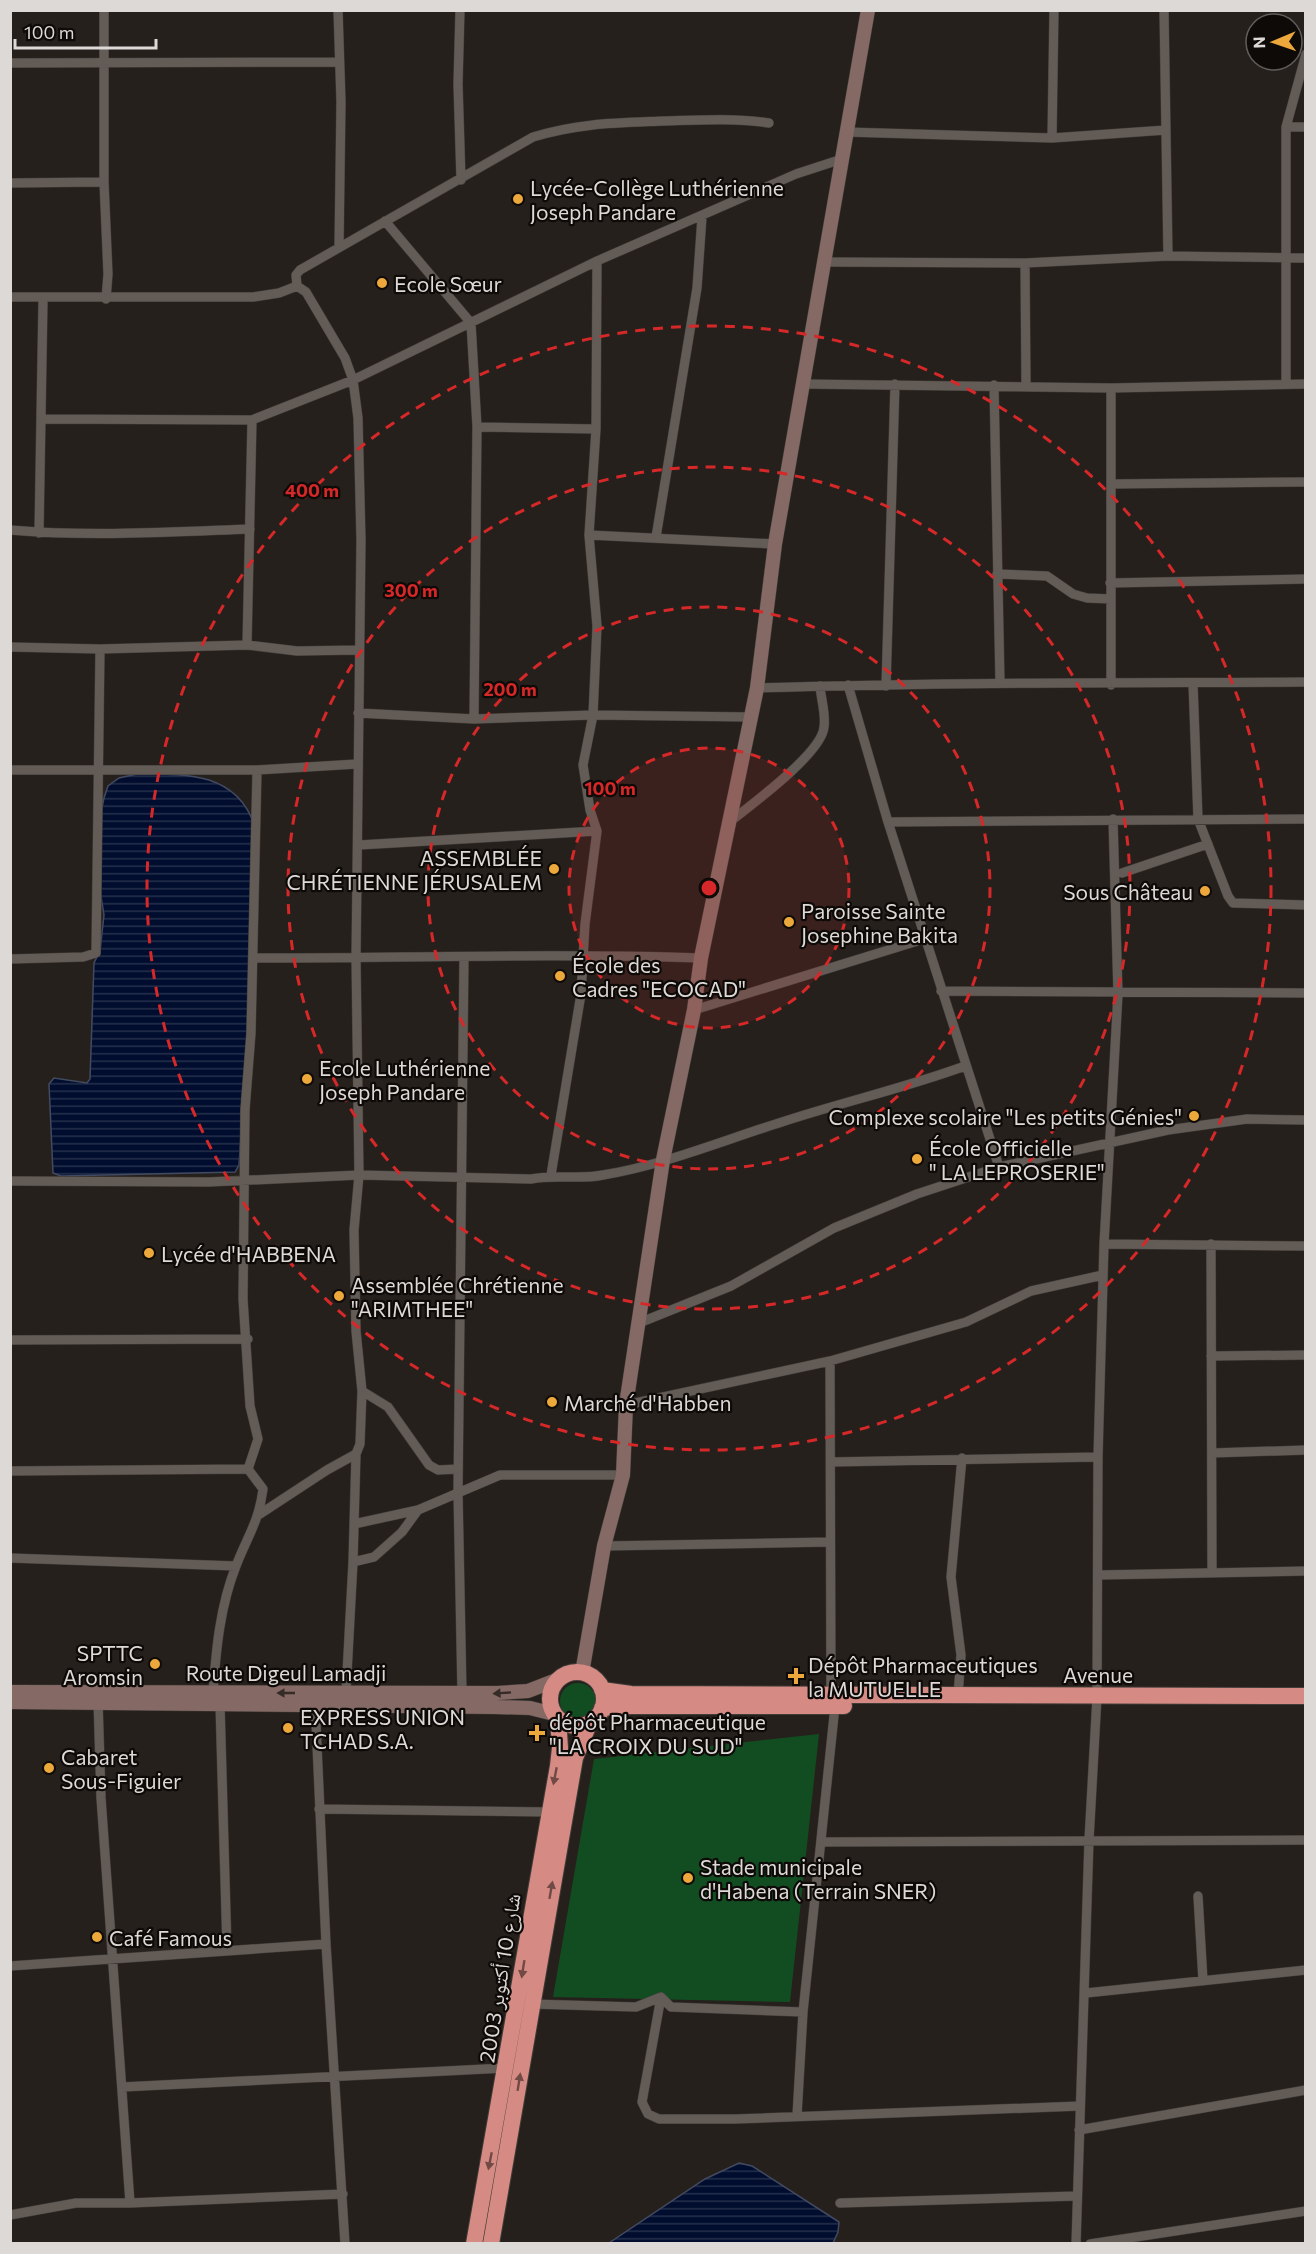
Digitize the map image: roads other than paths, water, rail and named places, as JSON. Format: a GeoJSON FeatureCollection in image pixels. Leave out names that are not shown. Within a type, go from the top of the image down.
{"type":"FeatureCollection","features":[{"type":"Feature","properties":{"kind":"highway"},"geometry":{"type":"LineString","coordinates":[[573,1673],[582,1673],[590,1676],[602,1690],[602,1708],[589,1724],[572,1726],[556,1716],[551,1692],[558,1679],[573,1673]]}},
{"type":"Feature","properties":{"kind":"highway","name":"Avenue"},"geometry":{"type":"LineString","coordinates":[[602,1690],[632,1694],[833,1700],[958,1696],[1097,1701],[1305,1696]]}},
{"type":"Feature","properties":{"kind":"highway"},"geometry":{"type":"LineString","coordinates":[[602,1708],[833,1700],[1097,1701],[1305,1706]]}},
{"type":"Feature","properties":{"kind":"highway","name":"شارع 10 أكتوبر 2003"},"geometry":{"type":"LineString","coordinates":[[474,2244],[560,1748],[556,1716]]}},
{"type":"Feature","properties":{"kind":"highway","name":"شارع 10 أكتوبر 2003"},"geometry":{"type":"LineString","coordinates":[[491,2244],[575,1758],[589,1724]]}},
{"type":"Feature","properties":{"kind":"street"},"geometry":{"type":"LineString","coordinates":[[104,10],[104,182],[108,274],[106,299]]}},
{"type":"Feature","properties":{"kind":"street"},"geometry":{"type":"LineString","coordinates":[[338,10],[341,102],[339,247]]}},
{"type":"Feature","properties":{"kind":"street"},"geometry":{"type":"LineString","coordinates":[[460,10],[458,84],[461,180]]}},
{"type":"Feature","properties":{"kind":"street"},"geometry":{"type":"LineString","coordinates":[[582,1673],[604,1546],[623,1475],[626,1405],[663,1160],[694,1010],[701,958],[757,688],[775,544],[868,10]]}},
{"type":"Feature","properties":{"kind":"street"},"geometry":{"type":"LineString","coordinates":[[1052,138],[1054,10]]}},
{"type":"Feature","properties":{"kind":"street"},"geometry":{"type":"LineString","coordinates":[[1164,10],[1168,256]]}},
{"type":"Feature","properties":{"kind":"street"},"geometry":{"type":"LineString","coordinates":[[1286,384],[1288,258],[1286,127],[1305,54]]}},
{"type":"Feature","properties":{"kind":"street"},"geometry":{"type":"LineString","coordinates":[[10,63],[339,62]]}},
{"type":"Feature","properties":{"kind":"street"},"geometry":{"type":"LineString","coordinates":[[297,286],[297,275],[300,270],[533,137],[566,127],[596,123],[716,119],[769,123]]}},
{"type":"Feature","properties":{"kind":"street"},"geometry":{"type":"LineString","coordinates":[[1286,127],[1305,127]]}},
{"type":"Feature","properties":{"kind":"street"},"geometry":{"type":"LineString","coordinates":[[846,132],[1052,138],[1166,130]]}},
{"type":"Feature","properties":{"kind":"street"},"geometry":{"type":"LineString","coordinates":[[43,419],[252,420],[352,380],[597,261],[796,174],[842,159]]}},
{"type":"Feature","properties":{"kind":"street"},"geometry":{"type":"LineString","coordinates":[[10,183],[104,182]]}},
{"type":"Feature","properties":{"kind":"street"},"geometry":{"type":"LineString","coordinates":[[656,537],[692,322],[702,217]]}},
{"type":"Feature","properties":{"kind":"street"},"geometry":{"type":"LineString","coordinates":[[385,221],[471,323],[477,427],[474,719]]}},
{"type":"Feature","properties":{"kind":"street"},"geometry":{"type":"LineString","coordinates":[[825,262],[1025,263],[1168,256],[1305,258]]}},
{"type":"Feature","properties":{"kind":"street"},"geometry":{"type":"LineString","coordinates":[[551,1175],[581,994],[597,831],[590,810],[583,765],[593,715],[597,626],[589,535],[596,429],[597,261]]}},
{"type":"Feature","properties":{"kind":"street"},"geometry":{"type":"LineString","coordinates":[[1025,263],[1026,387]]}},
{"type":"Feature","properties":{"kind":"street"},"geometry":{"type":"LineString","coordinates":[[10,297],[44,300],[253,297],[279,293],[297,286]]}},
{"type":"Feature","properties":{"kind":"street"},"geometry":{"type":"LineString","coordinates":[[297,286],[306,292],[345,358],[352,380],[358,418],[360,518],[357,764],[359,845],[356,958],[358,1175],[354,1230],[355,1298],[362,1391],[360,1444],[356,1454],[346,1692]]}},
{"type":"Feature","properties":{"kind":"street"},"geometry":{"type":"LineString","coordinates":[[39,532],[44,300]]}},
{"type":"Feature","properties":{"kind":"street"},"geometry":{"type":"LineString","coordinates":[[802,384],[1111,388],[1305,384]]}},
{"type":"Feature","properties":{"kind":"street"},"geometry":{"type":"LineString","coordinates":[[886,686],[895,384]]}},
{"type":"Feature","properties":{"kind":"street"},"geometry":{"type":"LineString","coordinates":[[994,385],[1000,683]]}},
{"type":"Feature","properties":{"kind":"street"},"geometry":{"type":"LineString","coordinates":[[1111,388],[1111,685]]}},
{"type":"Feature","properties":{"kind":"street"},"geometry":{"type":"LineString","coordinates":[[247,645],[252,420]]}},
{"type":"Feature","properties":{"kind":"street"},"geometry":{"type":"LineString","coordinates":[[477,427],[596,429]]}},
{"type":"Feature","properties":{"kind":"street"},"geometry":{"type":"LineString","coordinates":[[1112,484],[1305,482]]}},
{"type":"Feature","properties":{"kind":"street"},"geometry":{"type":"LineString","coordinates":[[10,530],[39,532],[250,528]]}},
{"type":"Feature","properties":{"kind":"street"},"geometry":{"type":"LineString","coordinates":[[589,535],[775,544]]}},
{"type":"Feature","properties":{"kind":"street"},"geometry":{"type":"LineString","coordinates":[[997,574],[1047,576],[1073,594],[1087,598],[1111,599]]}},
{"type":"Feature","properties":{"kind":"street"},"geometry":{"type":"LineString","coordinates":[[1110,583],[1305,579]]}},
{"type":"Feature","properties":{"kind":"street"},"geometry":{"type":"LineString","coordinates":[[10,647],[100,649],[247,645],[297,651],[358,650]]}},
{"type":"Feature","properties":{"kind":"street"},"geometry":{"type":"LineString","coordinates":[[10,959],[83,957],[96,953],[100,649]]}},
{"type":"Feature","properties":{"kind":"street"},"geometry":{"type":"LineString","coordinates":[[757,688],[1000,683],[1111,685],[1305,682]]}},
{"type":"Feature","properties":{"kind":"street"},"geometry":{"type":"LineString","coordinates":[[1193,683],[1198,819],[1233,903],[1305,905]]}},
{"type":"Feature","properties":{"kind":"street"},"geometry":{"type":"LineString","coordinates":[[848,685],[924,939],[999,1167]]}},
{"type":"Feature","properties":{"kind":"street"},"geometry":{"type":"LineString","coordinates":[[731,821],[786,777],[819,741],[825,728],[820,686]]}},
{"type":"Feature","properties":{"kind":"street"},"geometry":{"type":"LineString","coordinates":[[358,713],[474,719],[593,715],[751,717]]}},
{"type":"Feature","properties":{"kind":"street"},"geometry":{"type":"LineString","coordinates":[[10,770],[258,770],[357,764]]}},
{"type":"Feature","properties":{"kind":"street"},"geometry":{"type":"LineString","coordinates":[[248,1469],[258,1439],[250,1406],[248,1339],[243,1299],[245,1110],[251,1033],[258,770]]}},
{"type":"Feature","properties":{"kind":"street"},"geometry":{"type":"LineString","coordinates":[[1076,2244],[1086,1992],[1089,1840],[1097,1701],[1098,1457],[1104,1244],[1118,994],[1113,819]]}},
{"type":"Feature","properties":{"kind":"street"},"geometry":{"type":"LineString","coordinates":[[888,822],[1305,819]]}},
{"type":"Feature","properties":{"kind":"street"},"geometry":{"type":"LineString","coordinates":[[359,845],[597,831]]}},
{"type":"Feature","properties":{"kind":"street"},"geometry":{"type":"LineString","coordinates":[[1122,873],[1208,844]]}},
{"type":"Feature","properties":{"kind":"street"},"geometry":{"type":"LineString","coordinates":[[694,1010],[924,939]]}},
{"type":"Feature","properties":{"kind":"street"},"geometry":{"type":"LineString","coordinates":[[253,958],[464,958],[584,954],[701,958]]}},
{"type":"Feature","properties":{"kind":"street"},"geometry":{"type":"LineString","coordinates":[[462,1694],[458,1469],[464,958]]}},
{"type":"Feature","properties":{"kind":"street"},"geometry":{"type":"LineString","coordinates":[[941,991],[1118,994],[1305,993]]}},
{"type":"Feature","properties":{"kind":"street"},"geometry":{"type":"LineString","coordinates":[[10,1180],[244,1180],[358,1175],[531,1179],[551,1175],[602,1176],[663,1160],[855,1098],[910,1086],[965,1066]]}},
{"type":"Feature","properties":{"kind":"street"},"geometry":{"type":"LineString","coordinates":[[639,1323],[731,1286],[834,1228],[917,1194],[999,1167],[1109,1141],[1247,1119],[1305,1120]]}},
{"type":"Feature","properties":{"kind":"street"},"geometry":{"type":"LineString","coordinates":[[1104,1244],[1305,1246]]}},
{"type":"Feature","properties":{"kind":"street"},"geometry":{"type":"LineString","coordinates":[[1212,1244],[1212,1573]]}},
{"type":"Feature","properties":{"kind":"street"},"geometry":{"type":"LineString","coordinates":[[626,1405],[830,1361],[966,1322],[1031,1291],[1103,1275]]}},
{"type":"Feature","properties":{"kind":"street"},"geometry":{"type":"LineString","coordinates":[[10,1340],[248,1339]]}},
{"type":"Feature","properties":{"kind":"street"},"geometry":{"type":"LineString","coordinates":[[1211,1356],[1305,1355]]}},
{"type":"Feature","properties":{"kind":"street"},"geometry":{"type":"LineString","coordinates":[[797,2116],[803,2012],[833,1700],[830,1361]]}},
{"type":"Feature","properties":{"kind":"street"},"geometry":{"type":"LineString","coordinates":[[362,1391],[388,1407],[429,1465],[438,1470],[458,1469]]}},
{"type":"Feature","properties":{"kind":"street"},"geometry":{"type":"LineString","coordinates":[[1212,1453],[1305,1450]]}},
{"type":"Feature","properties":{"kind":"street"},"geometry":{"type":"LineString","coordinates":[[260,1514],[327,1470],[356,1454]]}},
{"type":"Feature","properties":{"kind":"street"},"geometry":{"type":"LineString","coordinates":[[831,1462],[1098,1457]]}},
{"type":"Feature","properties":{"kind":"street"},"geometry":{"type":"LineString","coordinates":[[958,1696],[960,1645],[951,1577],[962,1458]]}},
{"type":"Feature","properties":{"kind":"street"},"geometry":{"type":"LineString","coordinates":[[10,1471],[248,1469]]}},
{"type":"Feature","properties":{"kind":"street"},"geometry":{"type":"LineString","coordinates":[[227,1950],[217,1698],[219,1633],[236,1566],[260,1514],[263,1489],[248,1469]]}},
{"type":"Feature","properties":{"kind":"street"},"geometry":{"type":"LineString","coordinates":[[354,1524],[418,1510],[500,1475],[623,1475]]}},
{"type":"Feature","properties":{"kind":"street"},"geometry":{"type":"LineString","coordinates":[[353,1562],[374,1557],[402,1532],[418,1510]]}},
{"type":"Feature","properties":{"kind":"street"},"geometry":{"type":"LineString","coordinates":[[604,1546],[830,1542]]}},
{"type":"Feature","properties":{"kind":"street"},"geometry":{"type":"LineString","coordinates":[[10,1558],[236,1566]]}},
{"type":"Feature","properties":{"kind":"street"},"geometry":{"type":"LineString","coordinates":[[1098,1575],[1305,1571]]}},
{"type":"Feature","properties":{"kind":"street","name":"Route Digeul Lamadji"},"geometry":{"type":"LineString","coordinates":[[10,1692],[97,1697],[315,1700],[346,1692],[462,1694],[528,1691],[558,1679]]}},
{"type":"Feature","properties":{"kind":"street"},"geometry":{"type":"LineString","coordinates":[[10,1702],[97,1697],[112,1959],[130,2203]]}},
{"type":"Feature","properties":{"kind":"street"},"geometry":{"type":"LineString","coordinates":[[345,2244],[326,1944],[315,1700],[530,1708],[556,1716]]}},
{"type":"Feature","properties":{"kind":"street"},"geometry":{"type":"LineString","coordinates":[[319,1809],[549,1812]]}},
{"type":"Feature","properties":{"kind":"street"},"geometry":{"type":"LineString","coordinates":[[821,1842],[1305,1840]]}},
{"type":"Feature","properties":{"kind":"street"},"geometry":{"type":"LineString","coordinates":[[1198,1896],[1203,1981]]}},
{"type":"Feature","properties":{"kind":"street"},"geometry":{"type":"LineString","coordinates":[[10,1966],[326,1944]]}},
{"type":"Feature","properties":{"kind":"street"},"geometry":{"type":"LineString","coordinates":[[1086,1992],[1305,1970]]}},
{"type":"Feature","properties":{"kind":"street"},"geometry":{"type":"LineString","coordinates":[[661,1997],[671,2007],[803,2012]]}},
{"type":"Feature","properties":{"kind":"street"},"geometry":{"type":"LineString","coordinates":[[531,2004],[636,2007],[661,1997]]}},
{"type":"Feature","properties":{"kind":"street"},"geometry":{"type":"LineString","coordinates":[[661,1997],[642,2102],[648,2114],[659,2119],[1080,2106]]}},
{"type":"Feature","properties":{"kind":"street"},"geometry":{"type":"LineString","coordinates":[[122,2087],[506,2068]]}},
{"type":"Feature","properties":{"kind":"street"},"geometry":{"type":"LineString","coordinates":[[1079,2130],[1305,2090]]}},
{"type":"Feature","properties":{"kind":"street"},"geometry":{"type":"LineString","coordinates":[[10,2215],[76,2203],[130,2203],[343,2194]]}},
{"type":"Feature","properties":{"kind":"street"},"geometry":{"type":"LineString","coordinates":[[840,2203],[1077,2196]]}},
{"type":"Feature","properties":{"kind":"street"},"geometry":{"type":"LineString","coordinates":[[1090,2244],[1305,2211]]}},
{"type":"Feature","properties":{"kind":"water"},"geometry":{"type":"Polygon","coordinates":[[[137,774],[189,776],[221,785],[234,794],[245,807],[254,824],[249,1014],[239,1165],[235,1172],[61,1176],[53,1173],[49,1084],[54,1078],[87,1083],[90,1079],[94,963],[100,951],[104,915],[100,890],[99,822],[104,798],[108,786],[119,778],[137,774]]]}},
{"type":"Feature","properties":{"kind":"water"},"geometry":{"type":"Polygon","coordinates":[[[739,2163],[752,2166],[839,2222],[833,2243],[609,2243],[705,2179],[739,2163]]]}},
{"type":"Feature","properties":{"kind":"place","name":"Lycée-Collège Luthérienne Joseph Pandare"},"geometry":{"type":"Point","coordinates":[518,199]}},
{"type":"Feature","properties":{"kind":"place","name":"Ecole Sœur"},"geometry":{"type":"Point","coordinates":[382,283]}},
{"type":"Feature","properties":{"kind":"place","name":"ASSEMBLÉE CHRÉTIENNE JÉRUSALEM"},"geometry":{"type":"Point","coordinates":[554,869]}},
{"type":"Feature","properties":{"kind":"place","name":"Sous Château"},"geometry":{"type":"Point","coordinates":[1205,891]}},
{"type":"Feature","properties":{"kind":"place","name":"Paroisse Sainte Josephine Bakita"},"geometry":{"type":"Point","coordinates":[789,922]}},
{"type":"Feature","properties":{"kind":"place","name":"École des Cadres \"ECOCAD\""},"geometry":{"type":"Point","coordinates":[560,976]}},
{"type":"Feature","properties":{"kind":"place","name":"Ecole Luthérienne Joseph Pandare"},"geometry":{"type":"Point","coordinates":[307,1079]}},
{"type":"Feature","properties":{"kind":"place","name":"Complexe scolaire \"Les petits Génies\""},"geometry":{"type":"Point","coordinates":[1194,1116]}},
{"type":"Feature","properties":{"kind":"place","name":"École Officielle \" LA LEPROSERIE\""},"geometry":{"type":"Point","coordinates":[917,1159]}},
{"type":"Feature","properties":{"kind":"place","name":"Lycée d'HABBENA"},"geometry":{"type":"Point","coordinates":[149,1253]}},
{"type":"Feature","properties":{"kind":"place","name":"Assemblée Chrétienne \"ARIMTHEE\""},"geometry":{"type":"Point","coordinates":[339,1296]}},
{"type":"Feature","properties":{"kind":"place","name":"Marché d'Habben"},"geometry":{"type":"Point","coordinates":[552,1402]}},
{"type":"Feature","properties":{"kind":"place","name":"SPTTC Aromsin"},"geometry":{"type":"Point","coordinates":[155,1664]}},
{"type":"Feature","properties":{"kind":"place","name":"Dépôt Pharmaceutiques la MUTUELLE"},"geometry":{"type":"Point","coordinates":[796,1676]}},
{"type":"Feature","properties":{"kind":"place","name":"EXPRESS UNION TCHAD S.A."},"geometry":{"type":"Point","coordinates":[288,1728]}},
{"type":"Feature","properties":{"kind":"place","name":"dépôt Pharmaceutique \"LA CROIX DU SUD\""},"geometry":{"type":"Point","coordinates":[537,1733]}},
{"type":"Feature","properties":{"kind":"place","name":"Cabaret Sous-Figuier"},"geometry":{"type":"Point","coordinates":[49,1768]}},
{"type":"Feature","properties":{"kind":"place","name":"Stade municipale d'Habena (Terrain SNER)"},"geometry":{"type":"Point","coordinates":[688,1878]}},
{"type":"Feature","properties":{"kind":"place","name":"Café Famous"},"geometry":{"type":"Point","coordinates":[97,1937]}}]}
